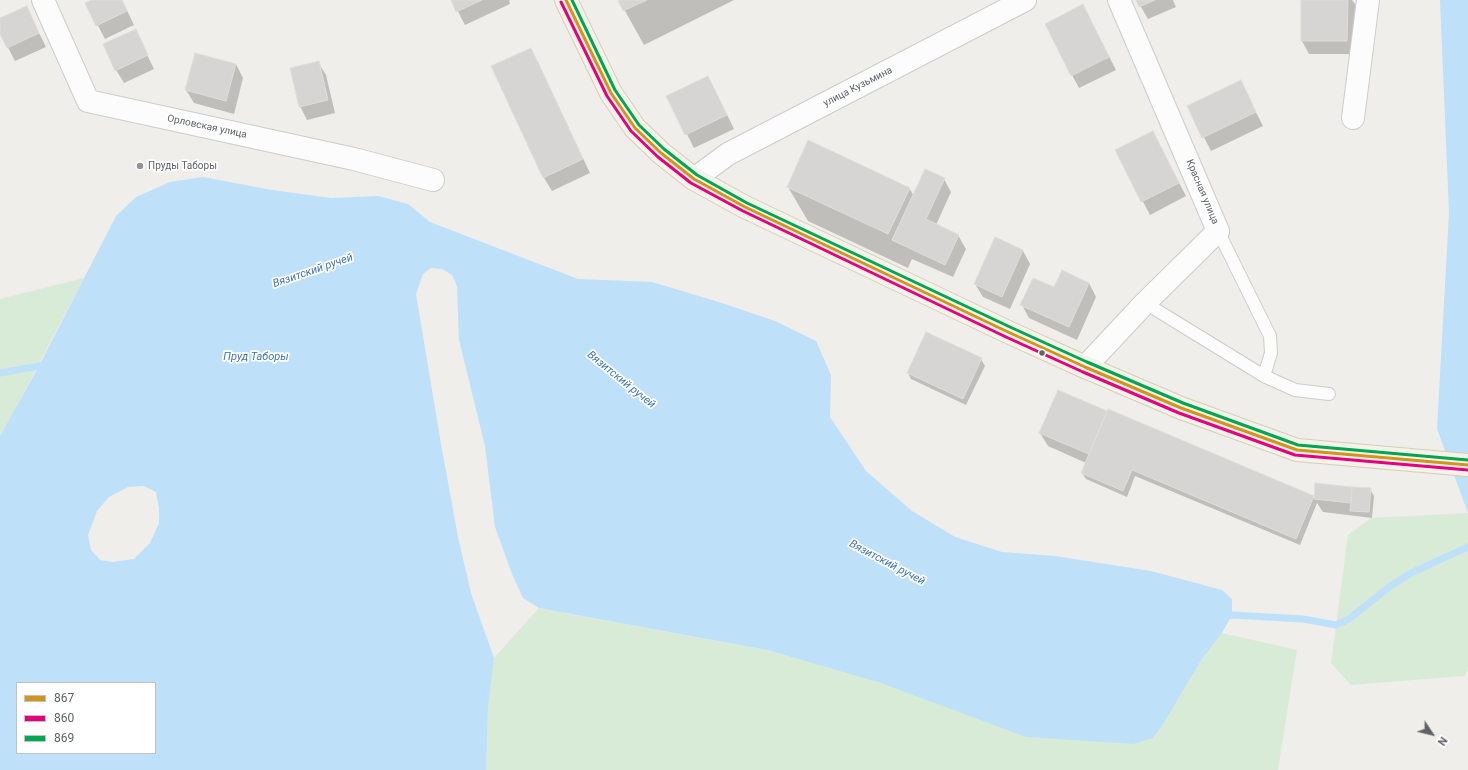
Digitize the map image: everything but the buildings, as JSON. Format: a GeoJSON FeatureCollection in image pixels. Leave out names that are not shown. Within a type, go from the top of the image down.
{"type":"FeatureCollection","features":[{"type":"Feature","properties":{"kind":"main road"},"geometry":{"type":"LineString","coordinates":[[566,0],[611,93],[635,128],[661,153],[694,179],[745,207],[1001,329],[1085,367],[1181,408],[1297,450],[1468,465]]}},
{"type":"Feature","properties":{"kind":"street","name":"Орловская улица"},"geometry":{"type":"LineString","coordinates":[[44,0],[88,101],[354,159],[433,180]]}},
{"type":"Feature","properties":{"kind":"street","name":"улица Кузьмина"},"geometry":{"type":"LineString","coordinates":[[694,179],[728,154],[1025,0]]}},
{"type":"Feature","properties":{"kind":"street","name":"Красная улица"},"geometry":{"type":"LineString","coordinates":[[1085,367],[1145,303],[1218,231],[1119,0]]}},
{"type":"Feature","properties":{"kind":"street"},"geometry":{"type":"LineString","coordinates":[[1353,118],[1368,0]]}},
{"type":"Feature","properties":{"kind":"lane"},"geometry":{"type":"LineString","coordinates":[[1218,231],[1270,336],[1271,353],[1264,376]]}},
{"type":"Feature","properties":{"kind":"lane"},"geometry":{"type":"LineString","coordinates":[[1145,303],[1264,376],[1295,390],[1329,394]]}},
{"type":"Feature","properties":{"kind":"green space"},"geometry":{"type":"Polygon","coordinates":[[[84,278],[10,419],[0,436],[0,299],[84,278]]]}},
{"type":"Feature","properties":{"kind":"green space"},"geometry":{"type":"Polygon","coordinates":[[[1468,513],[1468,670],[1464,676],[1351,685],[1331,663],[1348,535],[1371,518],[1468,513]]]}},
{"type":"Feature","properties":{"kind":"green space"},"geometry":{"type":"Polygon","coordinates":[[[539,608],[767,650],[881,683],[1153,738],[1164,723],[1202,659],[1222,633],[1297,650],[1278,770],[486,770],[488,709],[494,658],[539,608]]]}},
{"type":"Feature","properties":{"kind":"water"},"geometry":{"type":"Polygon","coordinates":[[[1440,0],[1468,0],[1468,513],[1437,429],[1449,213],[1440,0]]]}},
{"type":"Feature","properties":{"kind":"water","name":"Пруд Таборы"},"geometry":{"type":"Polygon","coordinates":[[[203,177],[272,190],[331,198],[378,196],[408,204],[430,222],[578,279],[652,282],[775,321],[816,341],[831,375],[830,417],[866,471],[912,511],[955,537],[1002,552],[1055,556],[1151,571],[1222,590],[1232,599],[1232,615],[1222,633],[1202,659],[1164,723],[1153,738],[1133,744],[1026,737],[881,683],[767,650],[539,608],[523,598],[512,574],[495,527],[485,446],[459,340],[457,286],[452,275],[442,269],[431,268],[423,274],[416,294],[458,537],[471,593],[494,658],[488,709],[486,770],[0,770],[0,436],[39,366],[116,216],[136,197],[170,182],[203,177]],[[144,486],[128,487],[109,497],[97,511],[88,535],[91,550],[100,560],[113,562],[134,559],[150,543],[159,523],[159,508],[156,492],[144,486]]]}},
{"type":"Feature","properties":{"kind":"waterway","name":"Вязитский ручей"},"geometry":{"type":"LineString","coordinates":[[0,373],[48,363]]}},
{"type":"Feature","properties":{"kind":"waterway"},"geometry":{"type":"LineString","coordinates":[[1223,617],[1232,615],[1303,619],[1336,625],[1349,619],[1389,587],[1411,573],[1468,547]]}},
{"type":"Feature","properties":{"kind":"transit line","name":"867"},"geometry":{"type":"LineString","coordinates":[[566,0],[611,93],[635,128],[661,153],[694,179],[745,207],[1085,367],[1181,408],[1297,450],[1468,465]]}},
{"type":"Feature","properties":{"kind":"transit line","name":"869"},"geometry":{"type":"LineString","coordinates":[[572,0],[615,90],[639,125],[664,149],[697,175],[747,203],[1087,362],[1183,403],[1298,445],[1468,460]]}},
{"type":"Feature","properties":{"kind":"transit line","name":"860"},"geometry":{"type":"LineString","coordinates":[[561,2],[607,96],[631,131],[658,157],[691,183],[743,211],[1006,337],[1083,372],[1179,413],[1295,455],[1468,470]]}},
{"type":"Feature","properties":{"kind":"place","name":"Пруды Таборы"},"geometry":{"type":"Point","coordinates":[140,166]}}]}
